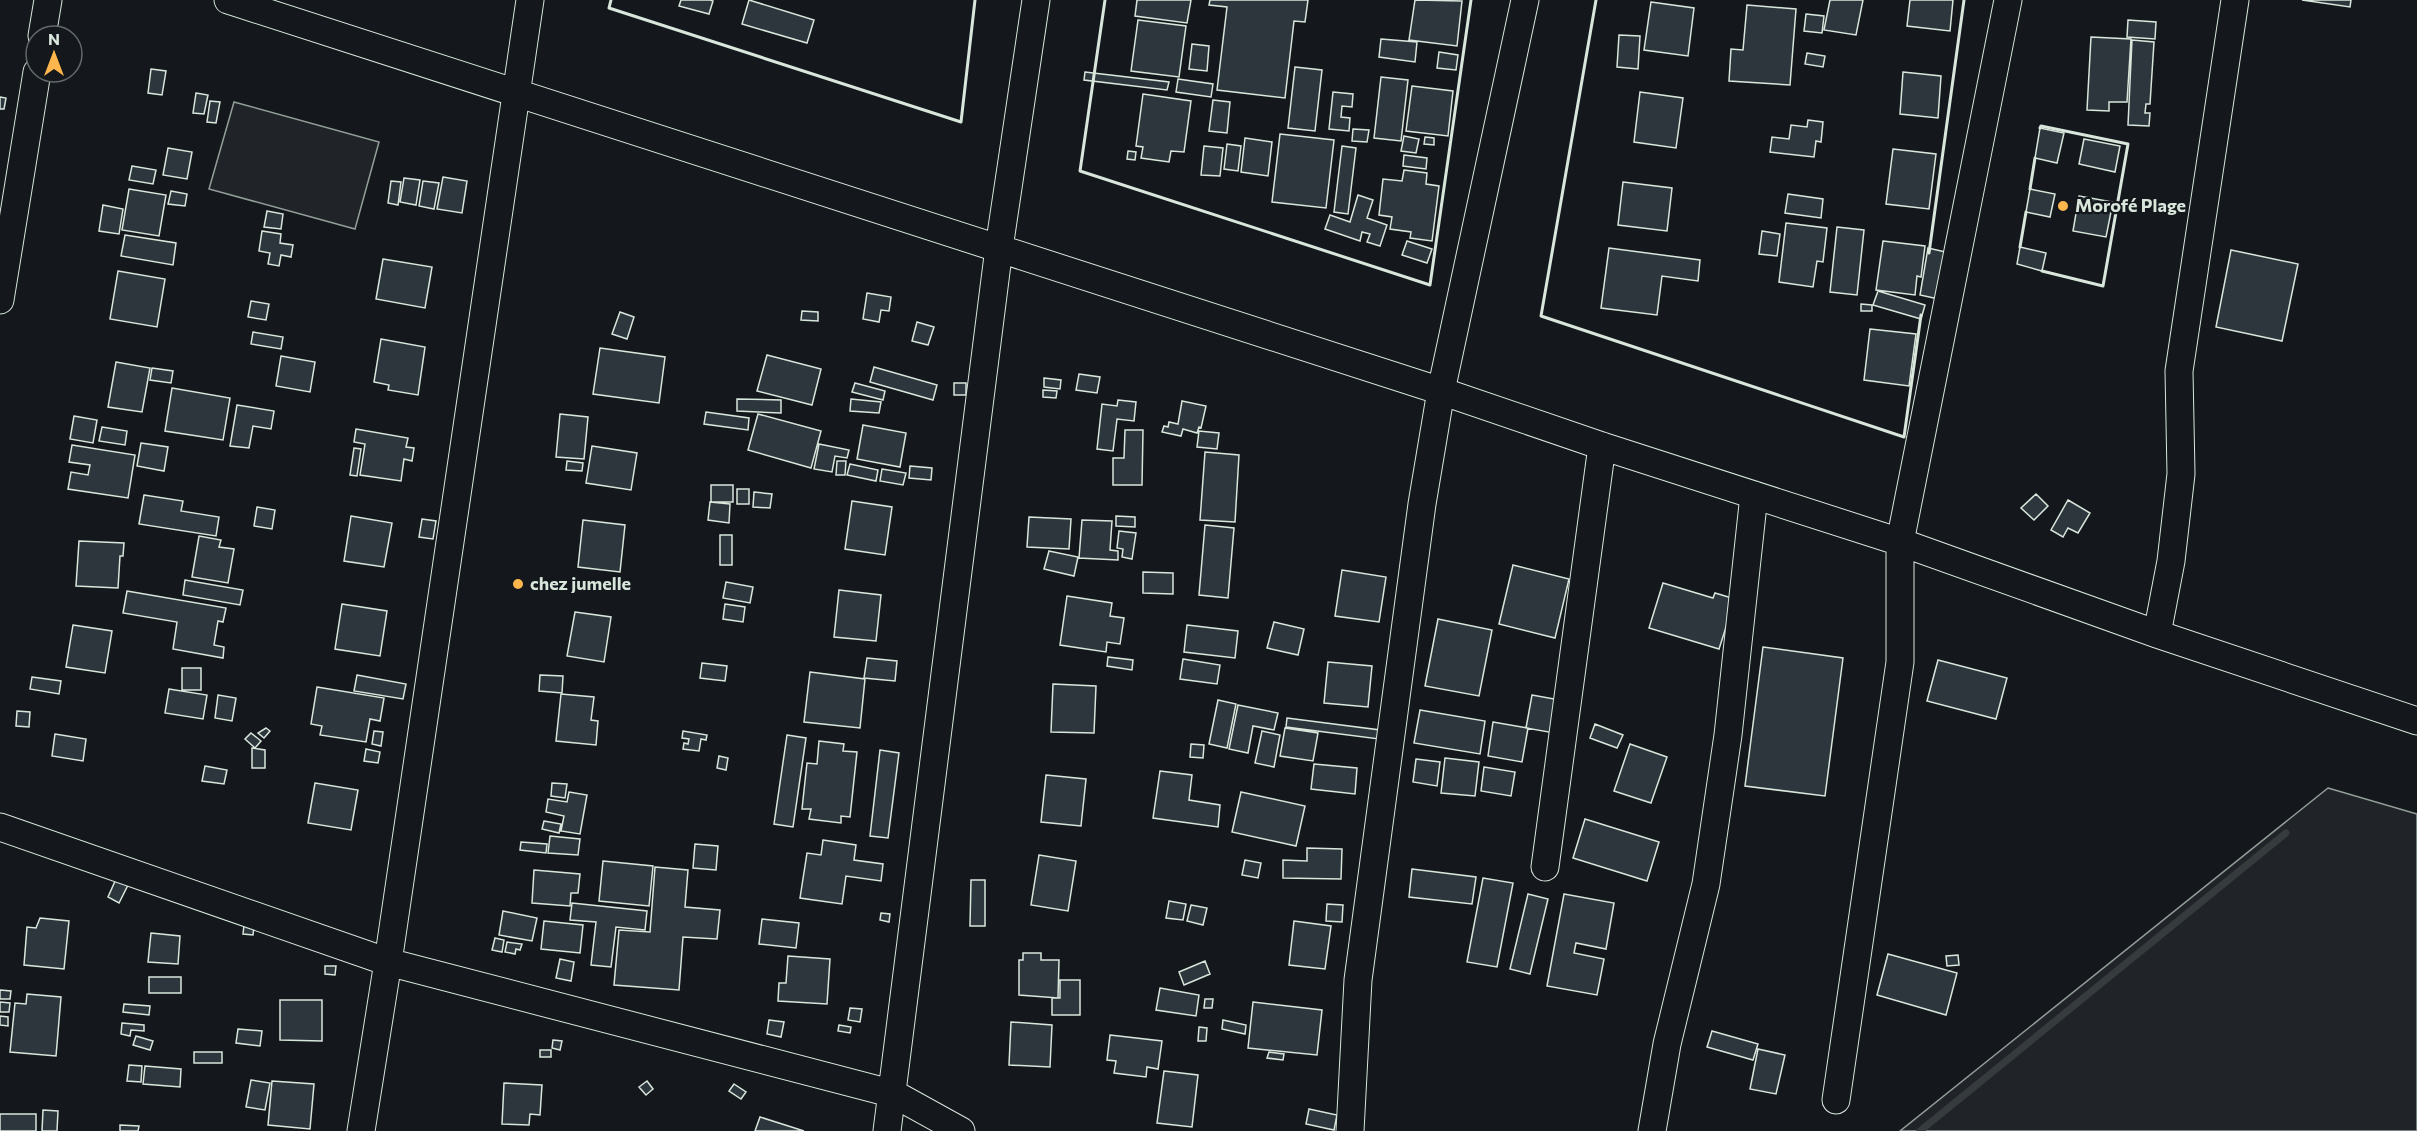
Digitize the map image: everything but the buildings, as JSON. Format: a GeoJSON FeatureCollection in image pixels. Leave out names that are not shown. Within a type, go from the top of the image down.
{"type":"FeatureCollection","features":[{"type":"Feature","properties":{"kind":"street"},"geometry":{"type":"LineString","coordinates":[[44,24],[48,0]]}},
{"type":"Feature","properties":{"kind":"street"},"geometry":{"type":"LineString","coordinates":[[228,0],[1441,391],[1602,446],[1900,542],[2157,634],[2417,721]]}},
{"type":"Feature","properties":{"kind":"street"},"geometry":{"type":"LineString","coordinates":[[361,1131],[530,0]]}},
{"type":"Feature","properties":{"kind":"street"},"geometry":{"type":"LineString","coordinates":[[887,1131],[894,1094],[999,248],[1036,0]]}},
{"type":"Feature","properties":{"kind":"street"},"geometry":{"type":"LineString","coordinates":[[1350,1131],[1358,980],[1422,504],[1441,391],[1525,0]]}},
{"type":"Feature","properties":{"kind":"street"},"geometry":{"type":"LineString","coordinates":[[1836,1100],[1900,662],[1900,542],[2008,0]]}},
{"type":"Feature","properties":{"kind":"street"},"geometry":{"type":"LineString","coordinates":[[2157,634],[2171,561],[2181,474],[2179,371],[2235,0]]}},
{"type":"Feature","properties":{"kind":"street"},"geometry":{"type":"LineString","coordinates":[[0,300],[35,84]]}},
{"type":"Feature","properties":{"kind":"street"},"geometry":{"type":"LineString","coordinates":[[1545,867],[1602,446]]}},
{"type":"Feature","properties":{"kind":"street"},"geometry":{"type":"LineString","coordinates":[[1652,1131],[1667,1044],[1706,885],[1728,735],[1754,495]]}},
{"type":"Feature","properties":{"kind":"street"},"geometry":{"type":"LineString","coordinates":[[0,827],[388,962],[894,1094],[961,1131]]}},
{"type":"Feature","properties":{"kind":"shaded area"},"geometry":{"type":"Polygon","coordinates":[[[234,102],[379,142],[355,229],[209,189],[234,102]]]}},
{"type":"Feature","properties":{"kind":"shaded area"},"geometry":{"type":"Polygon","coordinates":[[[2328,788],[2417,814],[2417,1131],[1900,1131],[2328,788]]]}},
{"type":"Feature","properties":{"kind":"waterway"},"geometry":{"type":"LineString","coordinates":[[1920,1131],[2286,833]]}},
{"type":"Feature","properties":{"kind":"wall"},"geometry":{"type":"LineString","coordinates":[[611,0],[609,8],[961,122],[975,0]]}},
{"type":"Feature","properties":{"kind":"wall"},"geometry":{"type":"LineString","coordinates":[[1105,0],[1080,171],[1430,285],[1471,0]]}},
{"type":"Feature","properties":{"kind":"wall"},"geometry":{"type":"LineString","coordinates":[[1596,0],[1541,316],[1904,437],[1921,315]]}},
{"type":"Feature","properties":{"kind":"wall"},"geometry":{"type":"LineString","coordinates":[[1929,253],[1964,0]]}},
{"type":"Feature","properties":{"kind":"wall"},"geometry":{"type":"LineString","coordinates":[[2040,128],[2041,126],[2128,144],[2103,286],[2042,271]]}},
{"type":"Feature","properties":{"kind":"wall"},"geometry":{"type":"LineString","coordinates":[[2030,189],[2035,158]]}},
{"type":"Feature","properties":{"kind":"wall"},"geometry":{"type":"LineString","coordinates":[[2020,247],[2026,212]]}},
{"type":"Feature","properties":{"kind":"place","name":"Morofé Plage"},"geometry":{"type":"Point","coordinates":[2063,206]}},
{"type":"Feature","properties":{"kind":"place","name":"chez jumelle"},"geometry":{"type":"Point","coordinates":[518,584]}}]}
